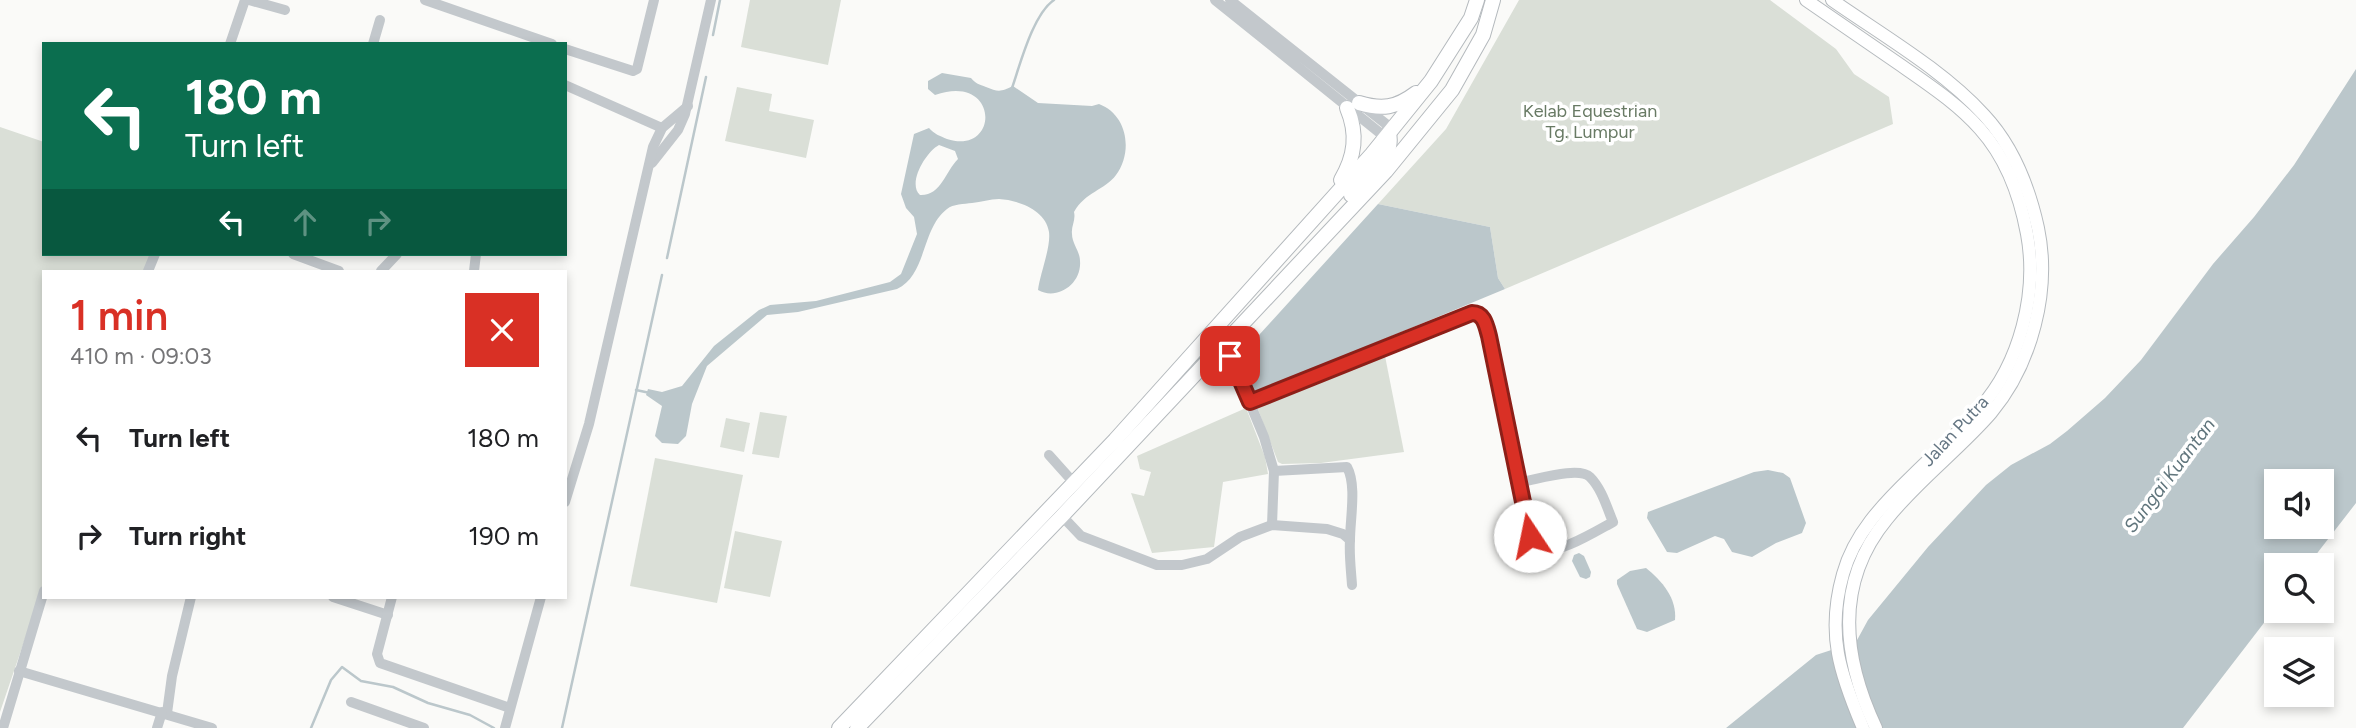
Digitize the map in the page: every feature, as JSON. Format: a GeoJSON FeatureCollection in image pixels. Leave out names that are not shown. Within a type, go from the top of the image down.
{"type":"FeatureCollection","features":[{"type":"Feature","properties":{"kind":"highway"},"geometry":{"type":"LineString","coordinates":[[839,728],[1124,430],[1326,206],[1431,81],[1471,18],[1477,0]]}},
{"type":"Feature","properties":{"kind":"highway"},"geometry":{"type":"LineString","coordinates":[[857,728],[1062,516],[1386,171],[1452,90],[1483,35],[1493,0]]}},
{"type":"Feature","properties":{"kind":"highway"},"geometry":{"type":"LineString","coordinates":[[1389,134],[1400,134],[1410,128],[1444,85],[1475,30],[1487,20]]}},
{"type":"Feature","properties":{"kind":"highway"},"geometry":{"type":"LineString","coordinates":[[1326,206],[1350,165],[1354,149],[1353,106],[1377,108],[1397,105],[1431,81]]}},
{"type":"Feature","properties":{"kind":"highway"},"geometry":{"type":"LineString","coordinates":[[1315,246],[1319,230],[1389,152],[1389,134]]}},
{"type":"Feature","properties":{"kind":"main road","name":"Jalan Putra"},"geometry":{"type":"LineString","coordinates":[[1806,0],[1934,88],[1981,130],[2004,162],[2021,203],[2029,248],[2029,296],[2018,340],[2003,374],[1981,408],[1877,510],[1858,540],[1843,572],[1837,600],[1837,656],[1844,684],[1863,728]]}},
{"type":"Feature","properties":{"kind":"main road","name":"Jalan Putra"},"geometry":{"type":"LineString","coordinates":[[1832,0],[1944,78],[1985,115],[2012,154],[2031,196],[2042,257],[2041,294],[2031,339],[2012,383],[1992,412],[1886,519],[1870,545],[1855,580],[1849,613],[1850,650],[1864,701],[1877,728]]}},
{"type":"Feature","properties":{"kind":"street"},"geometry":{"type":"LineString","coordinates":[[231,42],[247,0],[285,10]]}},
{"type":"Feature","properties":{"kind":"street"},"geometry":{"type":"LineString","coordinates":[[425,0],[546,42]]}},
{"type":"Feature","properties":{"kind":"street"},"geometry":{"type":"LineString","coordinates":[[567,49],[633,71],[637,69],[654,0]]}},
{"type":"Feature","properties":{"kind":"street"},"geometry":{"type":"LineString","coordinates":[[650,166],[678,130],[688,106],[710,0]]}},
{"type":"Feature","properties":{"kind":"street"},"geometry":{"type":"LineString","coordinates":[[1215,0],[1353,106]]}},
{"type":"Feature","properties":{"kind":"street"},"geometry":{"type":"LineString","coordinates":[[1230,0],[1353,106],[1380,133],[1389,134]]}},
{"type":"Feature","properties":{"kind":"street"},"geometry":{"type":"LineString","coordinates":[[374,42],[380,20]]}},
{"type":"Feature","properties":{"kind":"street"},"geometry":{"type":"LineString","coordinates":[[567,86],[662,128]]}},
{"type":"Feature","properties":{"kind":"street"},"geometry":{"type":"LineString","coordinates":[[567,496],[589,424],[653,147],[662,128],[688,106]]}},
{"type":"Feature","properties":{"kind":"street"},"geometry":{"type":"LineString","coordinates":[[304,256],[338,270]]}},
{"type":"Feature","properties":{"kind":"street"},"geometry":{"type":"LineString","coordinates":[[382,270],[395,256]]}},
{"type":"Feature","properties":{"kind":"street"},"geometry":{"type":"LineString","coordinates":[[1250,402],[1461,317],[1477,313],[1482,316],[1486,326],[1530,536],[1540,550],[1550,551],[1562,548],[1613,522],[1599,491],[1590,477],[1583,472],[1520,482]]}},
{"type":"Feature","properties":{"kind":"street"},"geometry":{"type":"LineString","coordinates":[[1224,341],[1264,437],[1274,471],[1272,525]]}},
{"type":"Feature","properties":{"kind":"street"},"geometry":{"type":"LineString","coordinates":[[1049,455],[1074,483]]}},
{"type":"Feature","properties":{"kind":"street"},"geometry":{"type":"LineString","coordinates":[[1274,471],[1347,467],[1351,483],[1352,585]]}},
{"type":"Feature","properties":{"kind":"street"},"geometry":{"type":"LineString","coordinates":[[1062,516],[1075,531],[1090,540],[1135,558],[1166,565],[1182,565],[1207,559],[1240,537],[1272,525],[1327,529],[1343,534],[1350,540]]}},
{"type":"Feature","properties":{"kind":"street"},"geometry":{"type":"LineString","coordinates":[[3,728],[42,597]]}},
{"type":"Feature","properties":{"kind":"street"},"geometry":{"type":"LineString","coordinates":[[157,728],[165,713],[191,599]]}},
{"type":"Feature","properties":{"kind":"street"},"geometry":{"type":"LineString","coordinates":[[339,599],[388,614]]}},
{"type":"Feature","properties":{"kind":"street"},"geometry":{"type":"LineString","coordinates":[[392,599],[377,654],[380,663],[510,708]]}},
{"type":"Feature","properties":{"kind":"street"},"geometry":{"type":"LineString","coordinates":[[506,726],[540,599]]}},
{"type":"Feature","properties":{"kind":"street"},"geometry":{"type":"LineString","coordinates":[[19,671],[212,728]]}},
{"type":"Feature","properties":{"kind":"street"},"geometry":{"type":"LineString","coordinates":[[351,702],[424,728]]}},
{"type":"Feature","properties":{"kind":"green space"},"geometry":{"type":"Polygon","coordinates":[[[750,0],[841,0],[828,65],[741,47],[750,0]]]}},
{"type":"Feature","properties":{"kind":"green space","name":"Kelab Equestrian Tg. Lumpur"},"geometry":{"type":"Polygon","coordinates":[[[1519,0],[1770,0],[1836,49],[1854,74],[1889,97],[1893,124],[1505,289],[1498,278],[1490,227],[1378,204],[1446,129],[1519,0]]]}},
{"type":"Feature","properties":{"kind":"green space"},"geometry":{"type":"Polygon","coordinates":[[[737,87],[772,94],[769,111],[814,120],[806,158],[725,141],[737,87]]]}},
{"type":"Feature","properties":{"kind":"green space"},"geometry":{"type":"Polygon","coordinates":[[[0,127],[42,141],[42,256],[154,256],[149,270],[42,270],[42,589],[0,712],[0,127]]]}},
{"type":"Feature","properties":{"kind":"green space"},"geometry":{"type":"Polygon","coordinates":[[[1378,356],[1385,356],[1404,452],[1321,463],[1278,462],[1256,404],[1378,356]]]}},
{"type":"Feature","properties":{"kind":"green space"},"geometry":{"type":"Polygon","coordinates":[[[1246,408],[1265,457],[1268,474],[1223,482],[1214,547],[1152,553],[1131,493],[1144,496],[1151,472],[1140,469],[1137,456],[1246,408]]]}},
{"type":"Feature","properties":{"kind":"green space"},"geometry":{"type":"Polygon","coordinates":[[[760,412],[787,416],[779,458],[752,454],[760,412]]]}},
{"type":"Feature","properties":{"kind":"green space"},"geometry":{"type":"Polygon","coordinates":[[[726,418],[750,423],[744,452],[720,447],[726,418]]]}},
{"type":"Feature","properties":{"kind":"green space"},"geometry":{"type":"Polygon","coordinates":[[[655,458],[743,475],[717,603],[630,586],[655,458]]]}},
{"type":"Feature","properties":{"kind":"green space"},"geometry":{"type":"Polygon","coordinates":[[[735,531],[782,541],[770,597],[724,588],[735,531]]]}},
{"type":"Feature","properties":{"kind":"water","name":"Sungai Kuantan"},"geometry":{"type":"Polygon","coordinates":[[[2356,69],[2356,503],[2334,531],[2334,469],[2264,469],[2264,539],[2328,539],[2317,553],[2264,553],[2264,623],[2183,728],[1726,728],[1816,655],[1856,642],[1868,620],[1928,547],[1986,485],[2011,465],[2050,444],[2067,431],[2105,398],[2141,360],[2213,264],[2294,165],[2356,69]]]}},
{"type":"Feature","properties":{"kind":"water"},"geometry":{"type":"Polygon","coordinates":[[[942,73],[971,78],[978,84],[997,90],[1013,86],[1038,103],[1092,106],[1099,104],[1109,109],[1122,125],[1126,145],[1121,166],[1111,180],[1084,200],[1074,212],[1072,238],[1079,254],[1080,269],[1073,283],[1060,292],[1045,293],[1038,290],[1049,232],[1047,224],[1037,212],[1014,201],[999,199],[952,206],[932,228],[914,273],[897,289],[798,312],[767,315],[707,366],[692,404],[686,436],[678,444],[662,443],[655,436],[662,406],[646,395],[648,389],[662,392],[682,386],[714,346],[759,310],[770,305],[816,301],[890,282],[901,274],[917,234],[914,217],[906,208],[901,194],[914,134],[929,128],[947,139],[964,141],[977,136],[984,126],[985,115],[981,103],[972,95],[956,91],[935,95],[928,89],[928,81],[942,73]],[[939,145],[929,154],[917,176],[917,190],[920,195],[933,192],[942,182],[958,159],[955,151],[939,145]]]}},
{"type":"Feature","properties":{"kind":"water"},"geometry":{"type":"Polygon","coordinates":[[[1378,204],[1490,227],[1498,278],[1505,289],[1257,392],[1248,389],[1239,357],[1378,204]]]}},
{"type":"Feature","properties":{"kind":"water"},"geometry":{"type":"Polygon","coordinates":[[[1768,470],[1783,473],[1790,478],[1806,523],[1802,533],[1776,543],[1752,557],[1732,552],[1724,539],[1715,536],[1677,553],[1667,552],[1647,518],[1648,512],[1754,472],[1768,470]]]}},
{"type":"Feature","properties":{"kind":"water"},"geometry":{"type":"Polygon","coordinates":[[[1579,553],[1584,556],[1591,572],[1586,579],[1580,577],[1572,561],[1574,555],[1579,553]]]}},
{"type":"Feature","properties":{"kind":"water"},"geometry":{"type":"Polygon","coordinates":[[[1646,568],[1671,597],[1675,612],[1675,620],[1647,632],[1637,629],[1617,584],[1617,580],[1630,571],[1646,568]]]}},
{"type":"Feature","properties":{"kind":"waterway"},"geometry":{"type":"LineString","coordinates":[[713,35],[720,0]]}},
{"type":"Feature","properties":{"kind":"waterway"},"geometry":{"type":"LineString","coordinates":[[1012,88],[1034,28],[1046,7],[1054,0]]}},
{"type":"Feature","properties":{"kind":"waterway"},"geometry":{"type":"LineString","coordinates":[[667,258],[706,77]]}},
{"type":"Feature","properties":{"kind":"waterway"},"geometry":{"type":"LineString","coordinates":[[562,728],[662,275]]}},
{"type":"Feature","properties":{"kind":"waterway"},"geometry":{"type":"LineString","coordinates":[[636,390],[650,393]]}},
{"type":"Feature","properties":{"kind":"waterway"},"geometry":{"type":"LineString","coordinates":[[311,728],[331,680],[342,667],[361,681],[393,687],[428,703],[470,715],[494,728]]}},
{"type":"Feature","properties":{"kind":"route"},"geometry":{"type":"LineString","coordinates":[[1230,356],[1250,402],[1434,327],[1472,313],[1482,316],[1510,430],[1530,536]]}}]}
